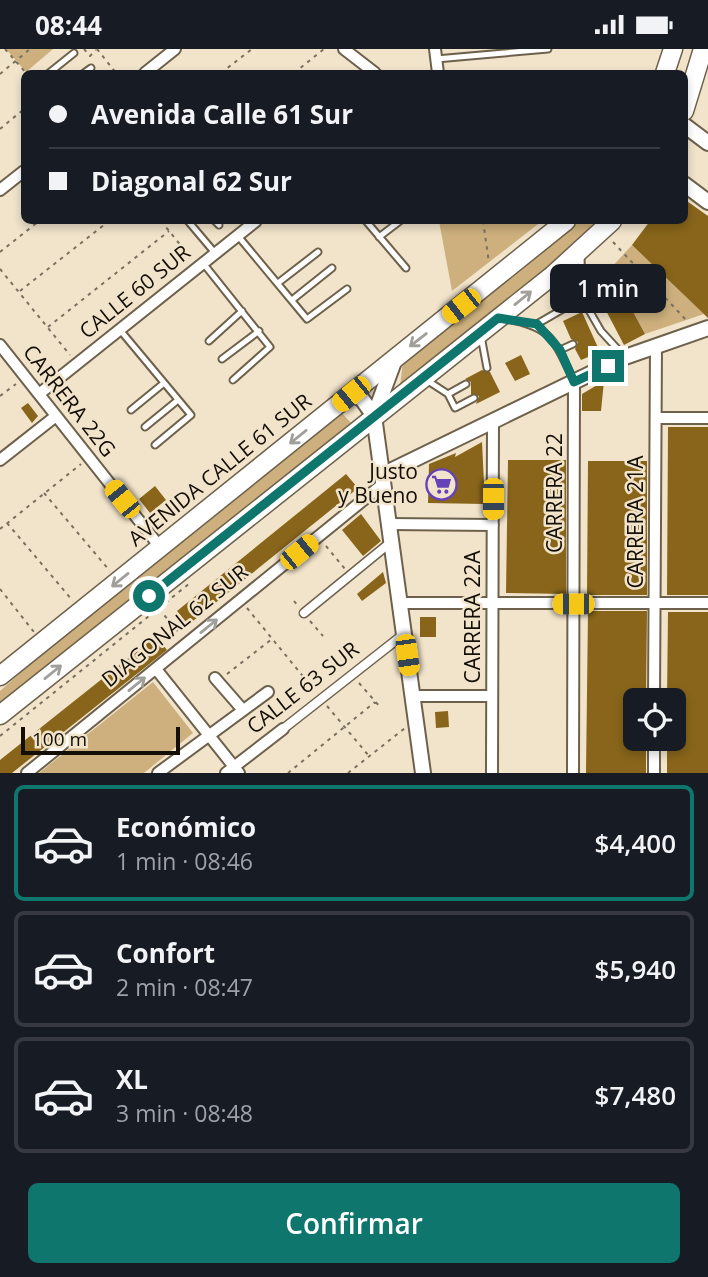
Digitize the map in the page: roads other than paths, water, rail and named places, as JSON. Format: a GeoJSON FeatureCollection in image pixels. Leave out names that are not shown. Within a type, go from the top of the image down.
{"type":"FeatureCollection","features":[{"type":"Feature","properties":{"kind":"main road"},"geometry":{"type":"LineString","coordinates":[[666,70],[673,49]]}},
{"type":"Feature","properties":{"kind":"main road"},"geometry":{"type":"LineString","coordinates":[[688,97],[702,49]]}},
{"type":"Feature","properties":{"kind":"main road","name":"AVENIDA CALLE 61 SUR"},"geometry":{"type":"LineString","coordinates":[[0,676],[562,224]]}},
{"type":"Feature","properties":{"kind":"main road"},"geometry":{"type":"LineString","coordinates":[[0,715],[481,332],[581,251],[607,226]]}},
{"type":"Feature","properties":{"kind":"street"},"geometry":{"type":"LineString","coordinates":[[149,70],[175,49]]}},
{"type":"Feature","properties":{"kind":"street"},"geometry":{"type":"LineString","coordinates":[[344,49],[371,70]]}},
{"type":"Feature","properties":{"kind":"street"},"geometry":{"type":"LineString","coordinates":[[688,128],[708,143]]}},
{"type":"Feature","properties":{"kind":"street"},"geometry":{"type":"LineString","coordinates":[[0,190],[21,172]]}},
{"type":"Feature","properties":{"kind":"street"},"geometry":{"type":"LineString","coordinates":[[688,187],[708,202]]}},
{"type":"Feature","properties":{"kind":"street","name":"CALLE 60 SUR"},"geometry":{"type":"LineString","coordinates":[[39,394],[252,224]]}},
{"type":"Feature","properties":{"kind":"street","name":"DIAGONAL 62 SUR"},"geometry":{"type":"LineString","coordinates":[[27,773],[319,536],[382,480],[493,420],[625,357],[702,330]]}},
{"type":"Feature","properties":{"kind":"street","name":"CARRERA 22G"},"geometry":{"type":"LineString","coordinates":[[0,345],[160,547]]}},
{"type":"Feature","properties":{"kind":"street","name":"CARRERA 21A"},"geometry":{"type":"LineString","coordinates":[[654,688],[656,345]]}},
{"type":"Feature","properties":{"kind":"street"},"geometry":{"type":"LineString","coordinates":[[396,358],[374,416],[423,773]]}},
{"type":"Feature","properties":{"kind":"street","name":"CARRERA 22"},"geometry":{"type":"LineString","coordinates":[[573,773],[574,382]]}},
{"type":"Feature","properties":{"kind":"street"},"geometry":{"type":"LineString","coordinates":[[351,394],[362,399],[374,416]]}},
{"type":"Feature","properties":{"kind":"street"},"geometry":{"type":"LineString","coordinates":[[0,460],[56,416]]}},
{"type":"Feature","properties":{"kind":"street"},"geometry":{"type":"LineString","coordinates":[[656,418],[708,418]]}},
{"type":"Feature","properties":{"kind":"street","name":"CARRERA 22A"},"geometry":{"type":"LineString","coordinates":[[492,773],[493,420]]}},
{"type":"Feature","properties":{"kind":"street"},"geometry":{"type":"LineString","coordinates":[[389,524],[493,525]]}},
{"type":"Feature","properties":{"kind":"street"},"geometry":{"type":"LineString","coordinates":[[304,613],[391,542]]}},
{"type":"Feature","properties":{"kind":"street"},"geometry":{"type":"LineString","coordinates":[[399,603],[708,603]]}},
{"type":"Feature","properties":{"kind":"street","name":"CALLE 63 SUR"},"geometry":{"type":"LineString","coordinates":[[233,771],[404,633]]}},
{"type":"Feature","properties":{"kind":"street"},"geometry":{"type":"LineString","coordinates":[[156,669],[208,734],[233,771]]}},
{"type":"Feature","properties":{"kind":"street"},"geometry":{"type":"LineString","coordinates":[[217,680],[242,709]]}},
{"type":"Feature","properties":{"kind":"street"},"geometry":{"type":"LineString","coordinates":[[158,773],[268,692]]}},
{"type":"Feature","properties":{"kind":"street"},"geometry":{"type":"LineString","coordinates":[[412,697],[492,697]]}},
{"type":"Feature","properties":{"kind":"street"},"geometry":{"type":"LineString","coordinates":[[654,751],[654,773]]}},
{"type":"Feature","properties":{"kind":"lane"},"geometry":{"type":"LineString","coordinates":[[435,54],[548,49]]}},
{"type":"Feature","properties":{"kind":"lane"},"geometry":{"type":"LineString","coordinates":[[53,70],[74,53]]}},
{"type":"Feature","properties":{"kind":"lane"},"geometry":{"type":"LineString","coordinates":[[191,224],[215,253]]}},
{"type":"Feature","properties":{"kind":"lane"},"geometry":{"type":"LineString","coordinates":[[368,224],[405,268]]}},
{"type":"Feature","properties":{"kind":"lane"},"geometry":{"type":"LineString","coordinates":[[379,237],[396,224]]}},
{"type":"Feature","properties":{"kind":"lane"},"geometry":{"type":"LineString","coordinates":[[237,235],[307,319],[347,289]]}},
{"type":"Feature","properties":{"kind":"lane"},"geometry":{"type":"LineString","coordinates":[[581,251],[582,298],[601,331],[625,357]]}},
{"type":"Feature","properties":{"kind":"lane"},"geometry":{"type":"LineString","coordinates":[[278,283],[318,252]]}},
{"type":"Feature","properties":{"kind":"lane"},"geometry":{"type":"LineString","coordinates":[[200,265],[270,347],[233,380]]}},
{"type":"Feature","properties":{"kind":"lane"},"geometry":{"type":"LineString","coordinates":[[292,300],[332,268]]}},
{"type":"Feature","properties":{"kind":"lane"},"geometry":{"type":"LineString","coordinates":[[498,318],[537,324],[582,298]]}},
{"type":"Feature","properties":{"kind":"lane"},"geometry":{"type":"LineString","coordinates":[[209,341],[242,311]]}},
{"type":"Feature","properties":{"kind":"lane"},"geometry":{"type":"LineString","coordinates":[[537,324],[560,350],[574,382]]}},
{"type":"Feature","properties":{"kind":"lane"},"geometry":{"type":"LineString","coordinates":[[120,329],[191,415],[155,445]]}},
{"type":"Feature","properties":{"kind":"lane"},"geometry":{"type":"LineString","coordinates":[[222,359],[258,331]]}},
{"type":"Feature","properties":{"kind":"lane"},"geometry":{"type":"LineString","coordinates":[[592,335],[601,331]]}},
{"type":"Feature","properties":{"kind":"lane"},"geometry":{"type":"LineString","coordinates":[[481,332],[487,368]]}},
{"type":"Feature","properties":{"kind":"lane"},"geometry":{"type":"LineString","coordinates":[[560,350],[573,344]]}},
{"type":"Feature","properties":{"kind":"lane"},"geometry":{"type":"LineString","coordinates":[[422,377],[448,394],[455,408],[474,398]]}},
{"type":"Feature","properties":{"kind":"lane"},"geometry":{"type":"LineString","coordinates":[[131,410],[164,383]]}},
{"type":"Feature","properties":{"kind":"lane"},"geometry":{"type":"LineString","coordinates":[[448,394],[466,384]]}},
{"type":"Feature","properties":{"kind":"lane"},"geometry":{"type":"LineString","coordinates":[[145,427],[178,400]]}},
{"type":"Feature","properties":{"kind":"place","name":"Justo y Bueno"},"geometry":{"type":"Point","coordinates":[441,484]}}]}
